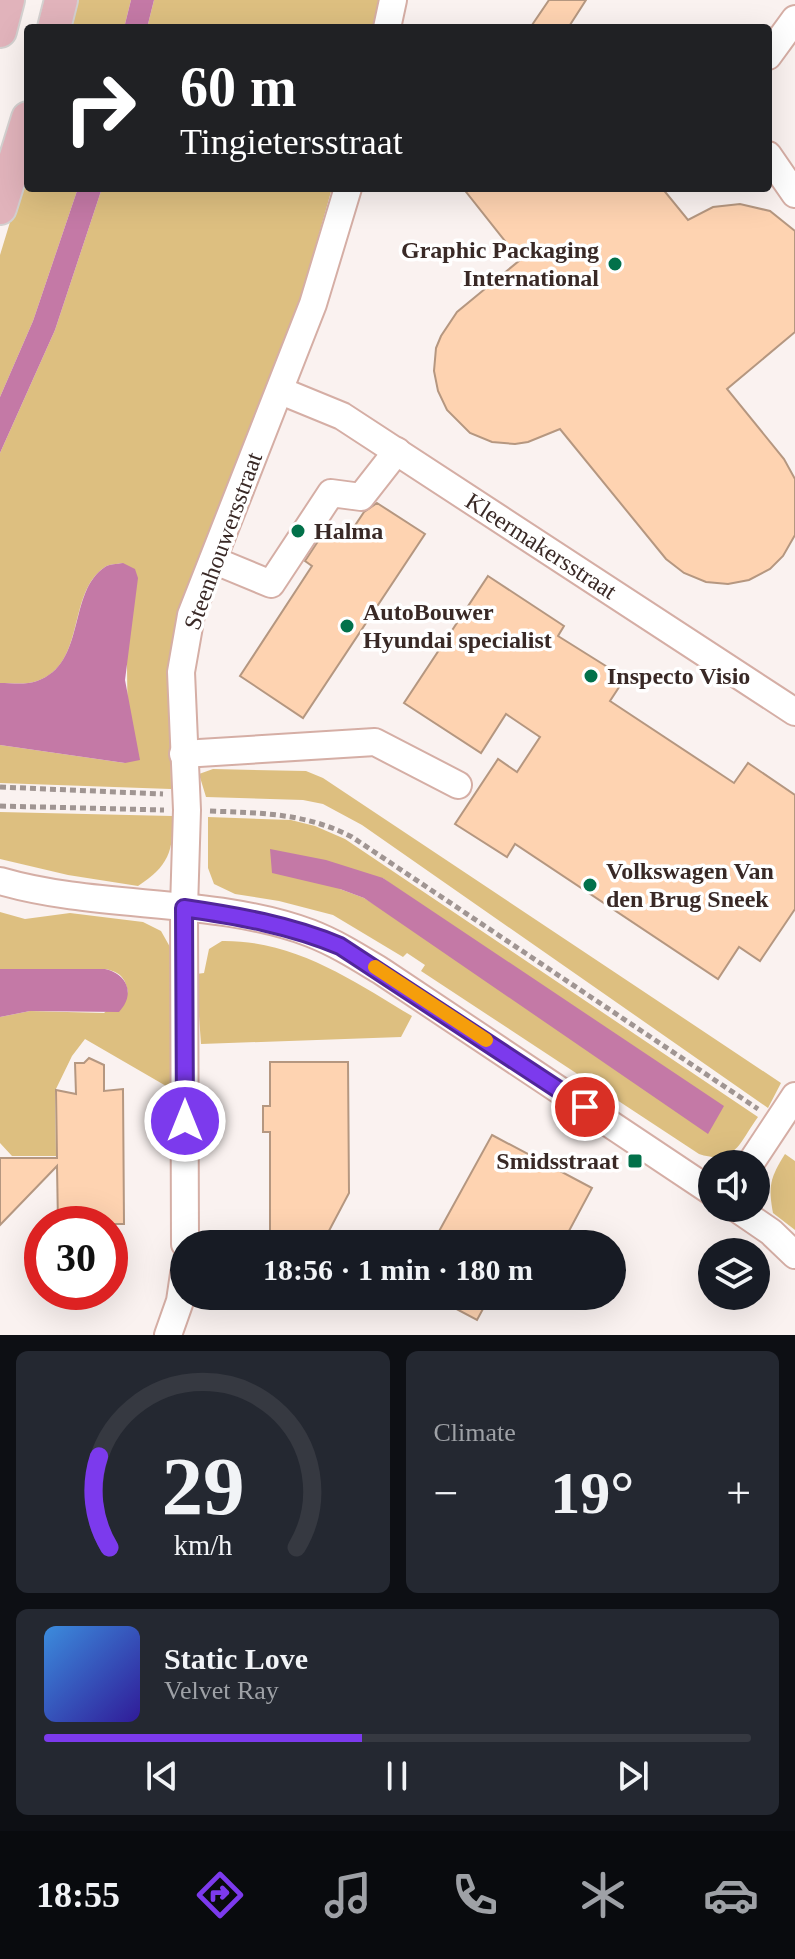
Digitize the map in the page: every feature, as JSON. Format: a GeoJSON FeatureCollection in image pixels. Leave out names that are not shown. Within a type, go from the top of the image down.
{"type":"FeatureCollection","features":[{"type":"Feature","properties":{"kind":"main road"},"geometry":{"type":"LineString","coordinates":[[0,31],[8,0]]}},
{"type":"Feature","properties":{"kind":"main road"},"geometry":{"type":"LineString","coordinates":[[55,24],[61,0]]}},
{"type":"Feature","properties":{"kind":"main road"},"geometry":{"type":"LineString","coordinates":[[0,208],[24,131]]}},
{"type":"Feature","properties":{"kind":"street"},"geometry":{"type":"LineString","coordinates":[[388,24],[393,0]]}},
{"type":"Feature","properties":{"kind":"street"},"geometry":{"type":"LineString","coordinates":[[772,51],[795,19]]}},
{"type":"Feature","properties":{"kind":"street"},"geometry":{"type":"LineString","coordinates":[[772,161],[795,194]]}},
{"type":"Feature","properties":{"kind":"street","name":"Steenhouwersstraat"},"geometry":{"type":"LineString","coordinates":[[184,908],[186,802],[181,672],[191,615],[281,391],[313,304],[347,192]]}},
{"type":"Feature","properties":{"kind":"street","name":"Kleermakersstraat"},"geometry":{"type":"LineString","coordinates":[[281,391],[342,416],[795,712]]}},
{"type":"Feature","properties":{"kind":"street"},"geometry":{"type":"LineString","coordinates":[[213,560],[271,584],[331,493],[361,497],[397,451]]}},
{"type":"Feature","properties":{"kind":"street"},"geometry":{"type":"LineString","coordinates":[[183,754],[375,742],[458,785]]}},
{"type":"Feature","properties":{"kind":"street"},"geometry":{"type":"LineString","coordinates":[[0,881],[108,901],[254,919],[307,932],[340,946],[698,1183]]}},
{"type":"Feature","properties":{"kind":"street"},"geometry":{"type":"LineString","coordinates":[[184,908],[185,1230]]}},
{"type":"Feature","properties":{"kind":"street"},"geometry":{"type":"LineString","coordinates":[[759,1150],[795,1096]]}},
{"type":"Feature","properties":{"kind":"street"},"geometry":{"type":"LineString","coordinates":[[756,1222],[795,1255]]}},
{"type":"Feature","properties":{"kind":"street"},"geometry":{"type":"LineString","coordinates":[[168,1335],[177,1310]]}},
{"type":"Feature","properties":{"kind":"path"},"geometry":{"type":"LineString","coordinates":[[0,787],[186,802],[298,816],[333,827],[777,1122]]}},
{"type":"Feature","properties":{"kind":"path"},"geometry":{"type":"LineString","coordinates":[[0,806],[186,802]]}},
{"type":"Feature","properties":{"kind":"shaded area"},"geometry":{"type":"Polygon","coordinates":[[[74,0],[131,0],[125,24],[69,24],[74,0]]]}},
{"type":"Feature","properties":{"kind":"shaded area"},"geometry":{"type":"Polygon","coordinates":[[[131,0],[154,0],[148,24],[125,24],[131,0]]]}},
{"type":"Feature","properties":{"kind":"shaded area"},"geometry":{"type":"Polygon","coordinates":[[[154,0],[382,0],[377,24],[148,24],[154,0]]]}},
{"type":"Feature","properties":{"kind":"shaded area"},"geometry":{"type":"Polygon","coordinates":[[[24,176],[24,192],[77,192],[33,321],[0,397],[0,255],[24,176]]]}},
{"type":"Feature","properties":{"kind":"shaded area"},"geometry":{"type":"Polygon","coordinates":[[[77,192],[101,192],[55,330],[0,453],[0,397],[33,321],[77,192]]]}},
{"type":"Feature","properties":{"kind":"shaded area"},"geometry":{"type":"Polygon","coordinates":[[[101,192],[331,192],[288,344],[220,504],[188,590],[170,710],[171,789],[0,783],[0,745],[125,763],[127,688],[123,563],[107,566],[93,579],[85,593],[70,644],[53,672],[33,682],[0,683],[0,453],[55,330],[101,192]]]}},
{"type":"Feature","properties":{"kind":"shaded area"},"geometry":{"type":"Polygon","coordinates":[[[123,563],[135,569],[138,578],[125,680],[140,760],[125,763],[0,745],[0,683],[33,682],[53,672],[70,644],[85,593],[93,578],[107,566],[123,563]]]}},
{"type":"Feature","properties":{"kind":"shaded area"},"geometry":{"type":"Polygon","coordinates":[[[213,769],[306,771],[323,778],[781,1083],[768,1108],[362,825],[323,804],[303,800],[206,797],[199,774],[213,769]]]}},
{"type":"Feature","properties":{"kind":"shaded area"},"geometry":{"type":"Polygon","coordinates":[[[0,812],[172,816],[172,839],[162,865],[138,886],[68,875],[0,859],[0,812]]]}},
{"type":"Feature","properties":{"kind":"shaded area"},"geometry":{"type":"Polygon","coordinates":[[[208,817],[291,820],[315,826],[345,839],[758,1117],[735,1150],[698,1150],[698,1153],[421,971],[425,965],[407,953],[403,957],[333,915],[235,894],[214,884],[208,868],[208,817]],[[383,878],[340,889],[364,898],[709,1133],[383,878]]]}},
{"type":"Feature","properties":{"kind":"shaded area"},"geometry":{"type":"Polygon","coordinates":[[[270,849],[326,860],[383,878],[724,1106],[708,1134],[364,898],[272,873],[270,849]]]}},
{"type":"Feature","properties":{"kind":"shaded area"},"geometry":{"type":"Polygon","coordinates":[[[0,912],[25,919],[70,913],[143,922],[161,931],[170,947],[173,1090],[85,1039],[72,1056],[55,1091],[56,1156],[12,1156],[0,1143],[0,1017],[30,1011],[104,1013],[128,992],[121,976],[105,969],[0,969],[0,912]]]}},
{"type":"Feature","properties":{"kind":"shaded area"},"geometry":{"type":"Polygon","coordinates":[[[222,941],[249,942],[299,955],[345,977],[412,1016],[401,1037],[201,1044],[196,974],[204,973],[209,949],[222,941]]]}},
{"type":"Feature","properties":{"kind":"shaded area"},"geometry":{"type":"Polygon","coordinates":[[[0,969],[105,969],[124,980],[127,998],[119,1012],[30,1011],[0,1017],[0,969]]]}},
{"type":"Feature","properties":{"kind":"shaded area"},"geometry":{"type":"Polygon","coordinates":[[[785,1154],[795,1161],[795,1230],[773,1213],[771,1204],[772,1182],[785,1154]]]}},
{"type":"Feature","properties":{"kind":"building"},"geometry":{"type":"Polygon","coordinates":[[[549,0],[586,0],[571,24],[533,24],[549,0]]]}},
{"type":"Feature","properties":{"kind":"building"},"geometry":{"type":"Polygon","coordinates":[[[466,192],[665,192],[688,220],[713,207],[740,204],[770,211],[795,231],[795,332],[727,389],[784,459],[795,479],[795,535],[783,556],[770,569],[749,580],[728,584],[706,582],[684,573],[666,559],[560,429],[528,442],[492,442],[470,433],[447,410],[438,391],[434,371],[436,348],[441,336],[457,312],[520,260],[466,192]]]}},
{"type":"Feature","properties":{"kind":"building"},"geometry":{"type":"Polygon","coordinates":[[[377,503],[425,534],[303,718],[240,676],[312,566],[305,561],[330,523],[348,536],[364,512],[377,503]]]}},
{"type":"Feature","properties":{"kind":"building"},"geometry":{"type":"Polygon","coordinates":[[[488,576],[564,626],[558,636],[625,678],[610,701],[734,783],[748,763],[795,795],[795,909],[760,961],[739,947],[718,979],[515,844],[507,857],[455,824],[498,759],[517,772],[540,737],[506,714],[481,753],[404,703],[488,576]]]}},
{"type":"Feature","properties":{"kind":"building"},"geometry":{"type":"Polygon","coordinates":[[[89,1058],[104,1065],[104,1091],[123,1089],[124,1206],[58,1206],[57,1166],[0,1225],[0,1158],[57,1158],[56,1090],[76,1094],[75,1063],[84,1063],[89,1058]]]}},
{"type":"Feature","properties":{"kind":"building"},"geometry":{"type":"Polygon","coordinates":[[[270,1062],[348,1062],[349,1193],[329,1230],[270,1230],[270,1132],[263,1132],[263,1106],[270,1106],[270,1062]]]}},
{"type":"Feature","properties":{"kind":"building"},"geometry":{"type":"Polygon","coordinates":[[[492,1135],[592,1188],[570,1230],[440,1230],[492,1135]]]}},
{"type":"Feature","properties":{"kind":"building"},"geometry":{"type":"Polygon","coordinates":[[[458,1310],[482,1310],[477,1320],[458,1310]]]}},
{"type":"Feature","properties":{"kind":"slow traffic"},"geometry":{"type":"LineString","coordinates":[[375,967],[486,1040]]}},
{"type":"Feature","properties":{"kind":"place","name":"Graphic Packaging International"},"geometry":{"type":"Point","coordinates":[615,264]}},
{"type":"Feature","properties":{"kind":"place","name":"Halma"},"geometry":{"type":"Point","coordinates":[298,531]}},
{"type":"Feature","properties":{"kind":"place","name":"AutoBouwer Hyundai specialist"},"geometry":{"type":"Point","coordinates":[347,626]}},
{"type":"Feature","properties":{"kind":"place","name":"Inspecto Visio"},"geometry":{"type":"Point","coordinates":[591,676]}},
{"type":"Feature","properties":{"kind":"place","name":"Volkswagen Van den Brug Sneek"},"geometry":{"type":"Point","coordinates":[590,885]}},
{"type":"Feature","properties":{"kind":"place","name":"Smidsstraat"},"geometry":{"type":"Point","coordinates":[635,1161]}},
{"type":"Feature","properties":{"kind":"route"},"geometry":{"type":"LineString","coordinates":[[185,1121],[184,908],[254,919],[307,932],[340,946],[585,1107]]}}]}
